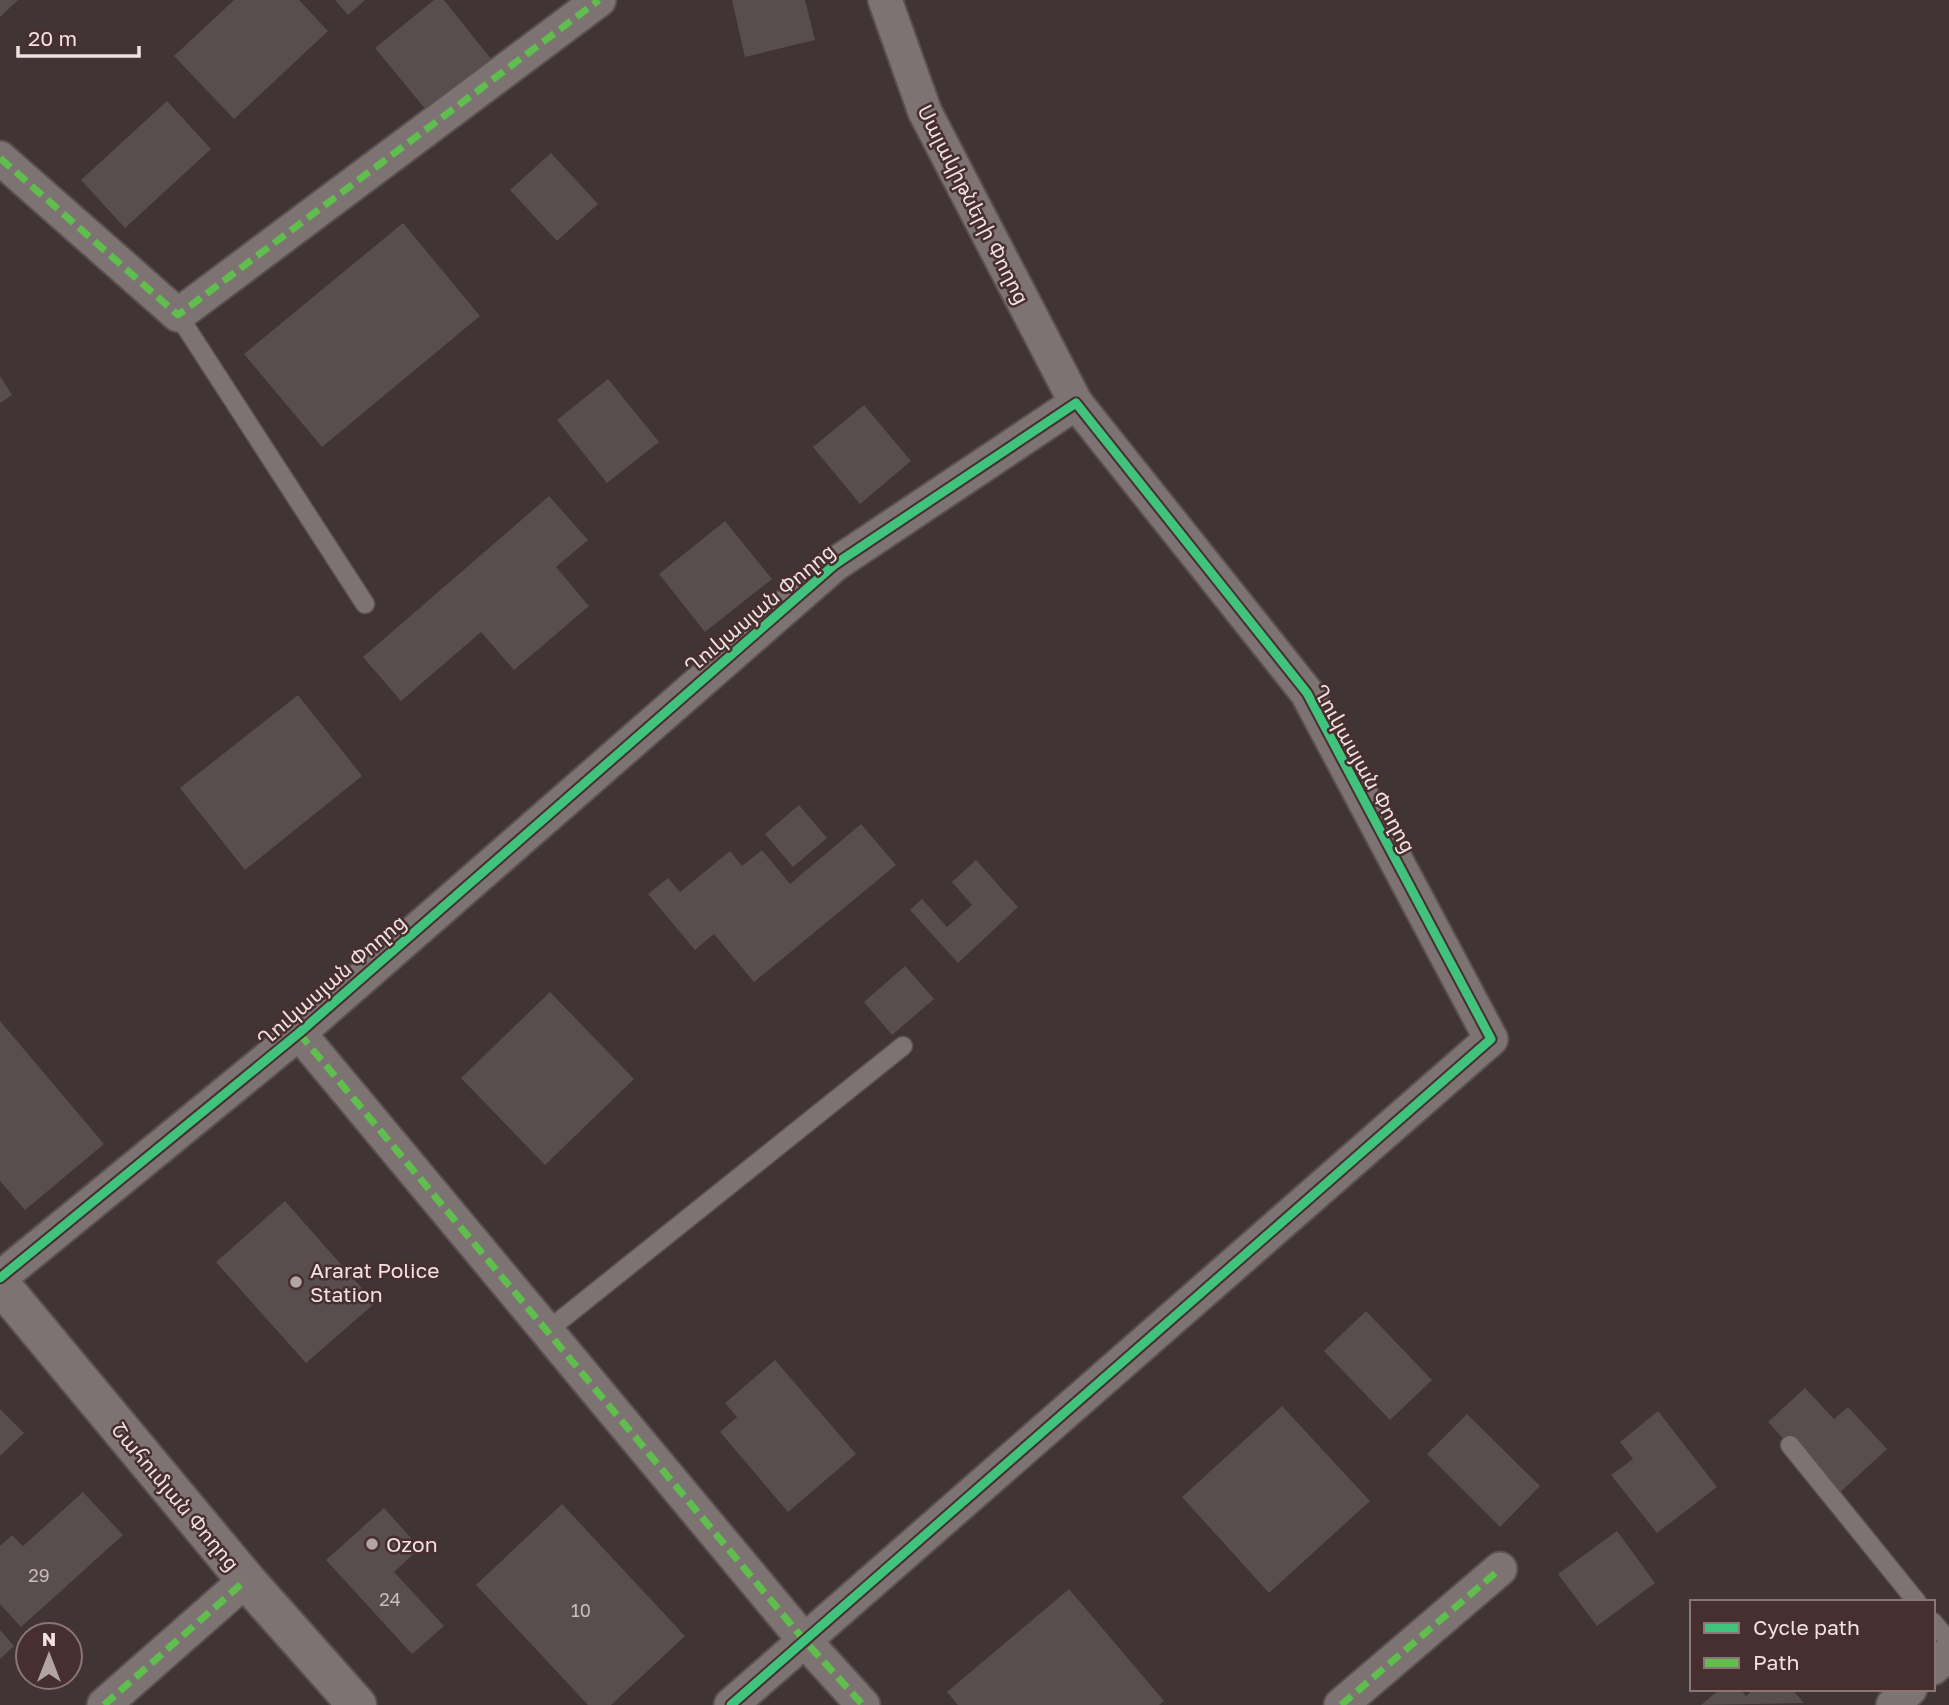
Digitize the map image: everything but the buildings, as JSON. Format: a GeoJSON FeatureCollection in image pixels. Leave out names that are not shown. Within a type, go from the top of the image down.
{"type":"FeatureCollection","features":[{"type":"Feature","properties":{"kind":"street"},"geometry":{"type":"LineString","coordinates":[[0,159],[178,315],[599,0]]}},
{"type":"Feature","properties":{"kind":"street","name":"Սալակիթների Փողոց"},"geometry":{"type":"LineString","coordinates":[[885,0],[925,112],[1076,403]]}},
{"type":"Feature","properties":{"kind":"street","name":"Ղուկասյան Փողոց"},"geometry":{"type":"LineString","coordinates":[[0,1278],[299,1033],[834,565],[1076,403],[1307,693],[1491,1039],[804,1640]]}},
{"type":"Feature","properties":{"kind":"street"},"geometry":{"type":"LineString","coordinates":[[299,1033],[804,1640],[863,1705]]}},
{"type":"Feature","properties":{"kind":"street","name":"Շահումյան Փողոց"},"geometry":{"type":"LineString","coordinates":[[0,1284],[246,1580],[356,1705]]}},
{"type":"Feature","properties":{"kind":"street"},"geometry":{"type":"LineString","coordinates":[[1341,1705],[1500,1569]]}},
{"type":"Feature","properties":{"kind":"street"},"geometry":{"type":"LineString","coordinates":[[104,1705],[246,1580]]}},
{"type":"Feature","properties":{"kind":"street"},"geometry":{"type":"LineString","coordinates":[[731,1705],[804,1640]]}},
{"type":"Feature","properties":{"kind":"street"},"geometry":{"type":"LineString","coordinates":[[1935,1666],[1949,1653]]}},
{"type":"Feature","properties":{"kind":"street"},"geometry":{"type":"LineString","coordinates":[[1893,1705],[1908,1691]]}},
{"type":"Feature","properties":{"kind":"lane"},"geometry":{"type":"LineString","coordinates":[[178,315],[365,604]]}},
{"type":"Feature","properties":{"kind":"lane"},"geometry":{"type":"LineString","coordinates":[[547,1331],[902,1046]]}},
{"type":"Feature","properties":{"kind":"lane"},"geometry":{"type":"LineString","coordinates":[[1790,1445],[1915,1600]]}},
{"type":"Feature","properties":{"kind":"lane"},"geometry":{"type":"LineString","coordinates":[[1935,1624],[1949,1641]]}},
{"type":"Feature","properties":{"kind":"marked path"},"geometry":{"type":"LineString","coordinates":[[0,158],[178,315],[599,0]]}},
{"type":"Feature","properties":{"kind":"marked path"},"geometry":{"type":"LineString","coordinates":[[299,1033],[804,1640],[863,1705]]}},
{"type":"Feature","properties":{"kind":"marked path"},"geometry":{"type":"LineString","coordinates":[[1341,1705],[1500,1569]]}},
{"type":"Feature","properties":{"kind":"marked path"},"geometry":{"type":"LineString","coordinates":[[104,1705],[246,1580]]}},
{"type":"Feature","properties":{"kind":"cycle path"},"geometry":{"type":"LineString","coordinates":[[0,1278],[299,1033],[834,565],[1076,403],[1307,693],[1491,1039],[731,1705]]}},
{"type":"Feature","properties":{"kind":"place","name":"Ararat Police Station"},"geometry":{"type":"Point","coordinates":[296,1282]}},
{"type":"Feature","properties":{"kind":"place","name":"Ozon"},"geometry":{"type":"Point","coordinates":[372,1544]}}]}
